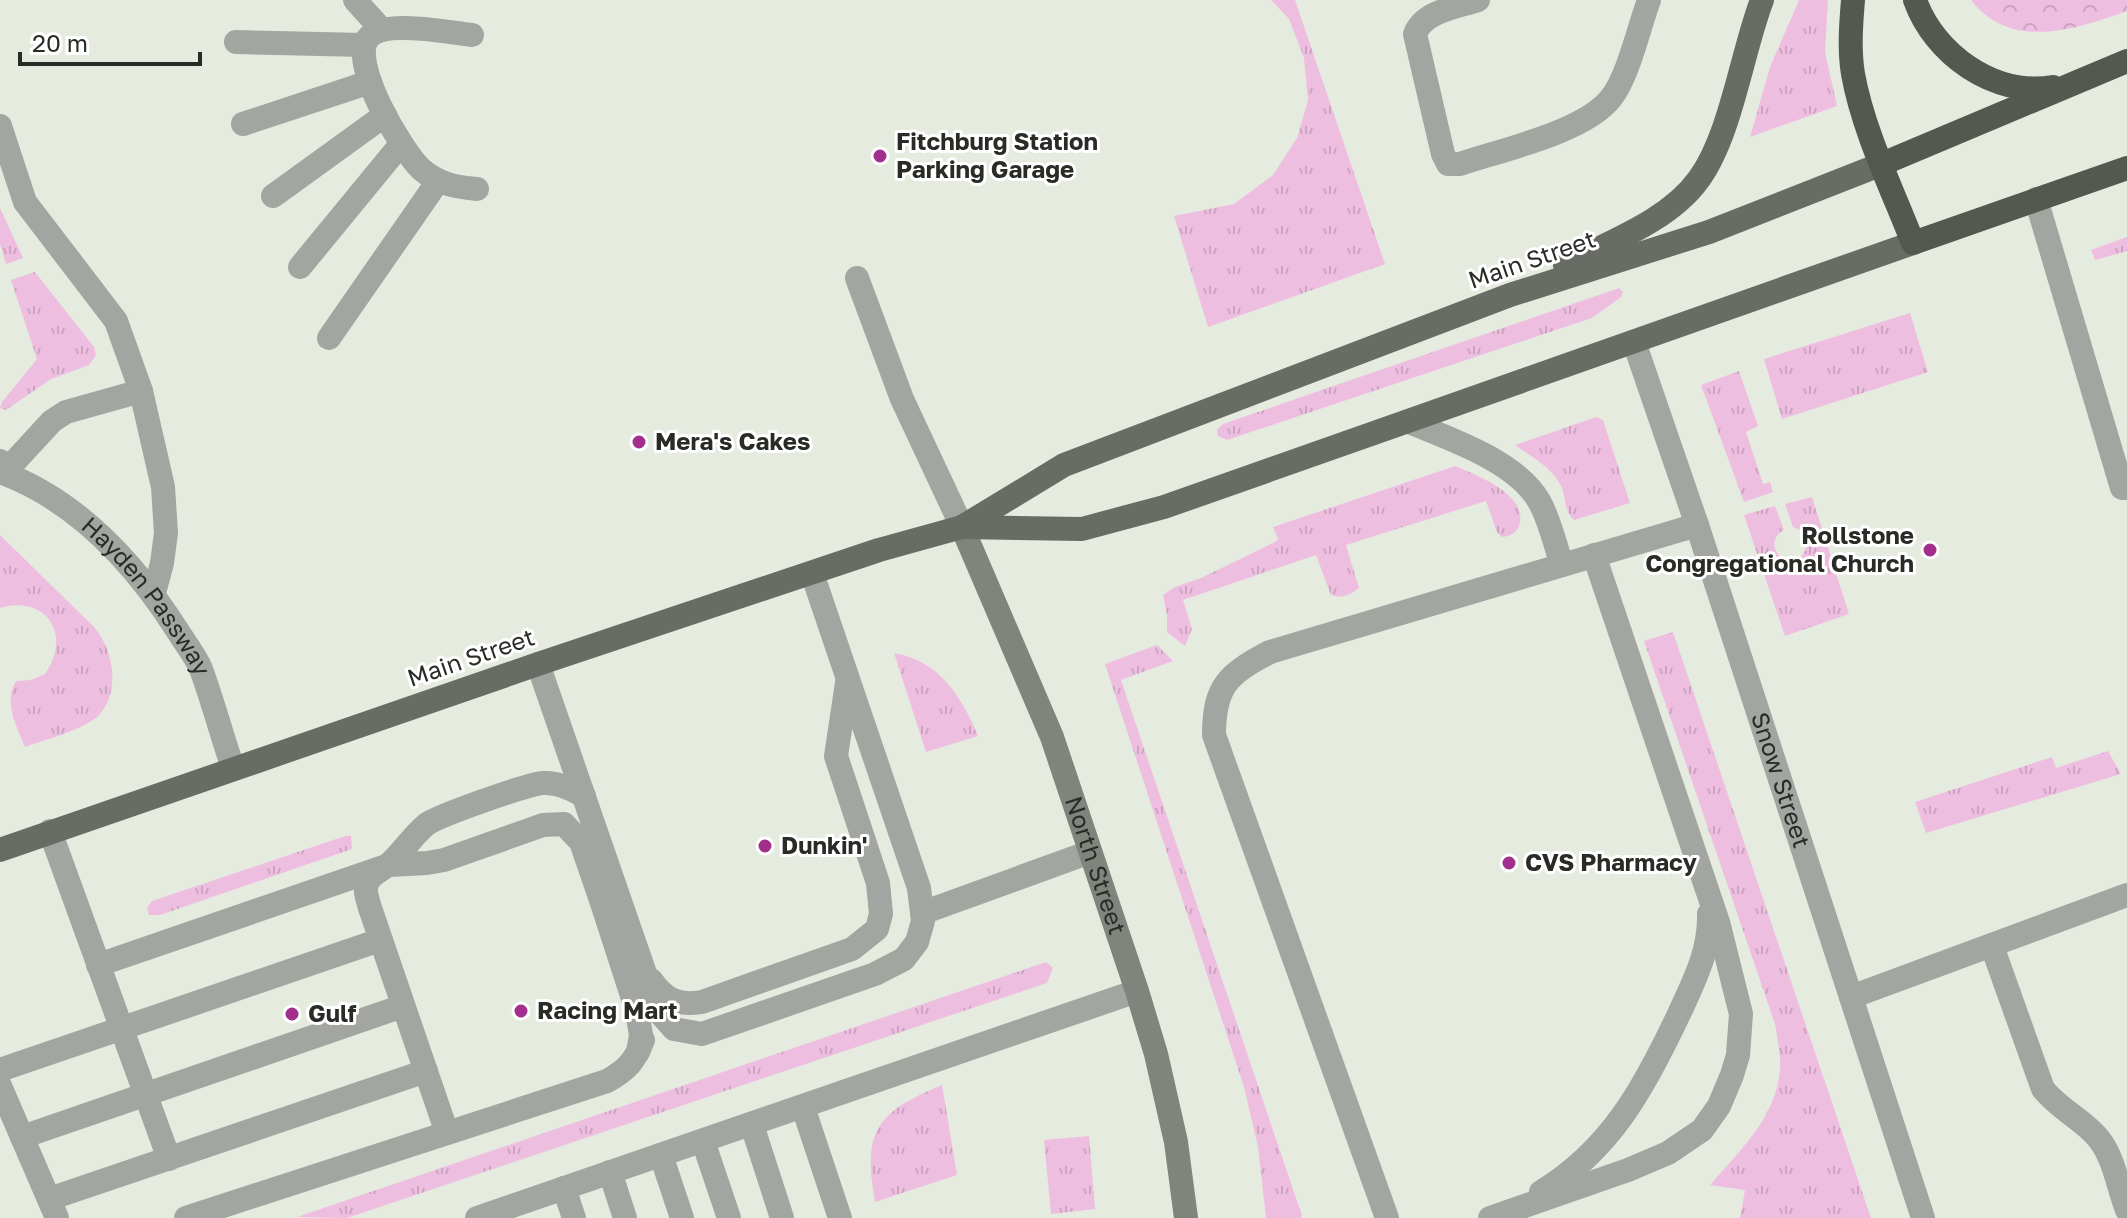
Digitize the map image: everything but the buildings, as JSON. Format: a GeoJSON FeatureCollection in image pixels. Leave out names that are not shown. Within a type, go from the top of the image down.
{"type":"FeatureCollection","features":[{"type":"Feature","properties":{"kind":"highway"},"geometry":{"type":"LineString","coordinates":[[1853,0],[1853,73],[1882,164],[1913,243]]}},
{"type":"Feature","properties":{"kind":"highway"},"geometry":{"type":"LineString","coordinates":[[1915,0],[1928,28],[1943,45],[1964,65],[1990,79],[2015,86],[2049,88],[2101,72]]}},
{"type":"Feature","properties":{"kind":"highway","name":"Main Street"},"geometry":{"type":"LineString","coordinates":[[1882,164],[2127,61]]}},
{"type":"Feature","properties":{"kind":"highway","name":"Main Street"},"geometry":{"type":"LineString","coordinates":[[1913,243],[2127,168]]}},
{"type":"Feature","properties":{"kind":"main road"},"geometry":{"type":"LineString","coordinates":[[1510,295],[1649,221],[1675,203],[1699,179],[1719,137],[1762,0]]}},
{"type":"Feature","properties":{"kind":"main road","name":"Main Street"},"geometry":{"type":"LineString","coordinates":[[0,850],[538,664],[962,527],[1064,465],[1510,295],[1709,232],[1882,164]]}},
{"type":"Feature","properties":{"kind":"main road","name":"Main Street"},"geometry":{"type":"LineString","coordinates":[[962,527],[1082,529],[1164,507],[1913,243]]}},
{"type":"Feature","properties":{"kind":"street"},"geometry":{"type":"LineString","coordinates":[[355,0],[373,38],[364,59],[370,82],[401,144],[421,169],[438,181],[451,187],[477,189]]}},
{"type":"Feature","properties":{"kind":"street"},"geometry":{"type":"LineString","coordinates":[[1478,0],[1429,16],[1419,24],[1415,34],[1448,164],[1460,164],[1578,124],[1597,113],[1612,97],[1620,82],[1649,0]]}},
{"type":"Feature","properties":{"kind":"street"},"geometry":{"type":"LineString","coordinates":[[236,42],[373,38],[402,28],[472,35]]}},
{"type":"Feature","properties":{"kind":"street"},"geometry":{"type":"LineString","coordinates":[[243,124],[370,82]]}},
{"type":"Feature","properties":{"kind":"street"},"geometry":{"type":"LineString","coordinates":[[273,196],[385,115]]}},
{"type":"Feature","properties":{"kind":"street"},"geometry":{"type":"LineString","coordinates":[[0,126],[25,202],[116,321],[141,391],[163,487],[166,533],[154,593]]}},
{"type":"Feature","properties":{"kind":"street"},"geometry":{"type":"LineString","coordinates":[[300,267],[401,144]]}},
{"type":"Feature","properties":{"kind":"street"},"geometry":{"type":"LineString","coordinates":[[329,338],[438,181]]}},
{"type":"Feature","properties":{"kind":"street"},"geometry":{"type":"LineString","coordinates":[[2036,199],[2125,494]]}},
{"type":"Feature","properties":{"kind":"street"},"geometry":{"type":"LineString","coordinates":[[857,278],[902,399],[962,527]]}},
{"type":"Feature","properties":{"kind":"street","name":"Snow Street"},"geometry":{"type":"LineString","coordinates":[[1634,342],[1697,525],[1923,1218]]}},
{"type":"Feature","properties":{"kind":"street"},"geometry":{"type":"LineString","coordinates":[[1,469],[52,421],[66,412],[141,391]]}},
{"type":"Feature","properties":{"kind":"street"},"geometry":{"type":"LineString","coordinates":[[1409,422],[1468,446],[1530,487],[1542,506],[1562,565]]}},
{"type":"Feature","properties":{"kind":"street","name":"Hayden Passway"},"geometry":{"type":"LineString","coordinates":[[1,469],[56,501],[94,530],[154,593],[200,668],[233,768]]}},
{"type":"Feature","properties":{"kind":"street"},"geometry":{"type":"LineString","coordinates":[[1387,1218],[1214,735],[1214,709],[1226,681],[1245,665],[1270,652],[1697,525]]}},
{"type":"Feature","properties":{"kind":"street","name":"North Street"},"geometry":{"type":"LineString","coordinates":[[962,527],[1052,737],[1137,991],[1156,1054],[1176,1142],[1186,1218]]}},
{"type":"Feature","properties":{"kind":"street"},"geometry":{"type":"LineString","coordinates":[[1489,1218],[1668,1153],[1702,1130],[1719,1106],[1738,1055],[1741,1014],[1718,922],[1594,555]]}},
{"type":"Feature","properties":{"kind":"street"},"geometry":{"type":"LineString","coordinates":[[538,664],[658,1011],[674,1029],[702,1034],[875,974],[904,959],[917,942],[923,921],[919,888],[812,573]]}},
{"type":"Feature","properties":{"kind":"street"},"geometry":{"type":"LineString","coordinates":[[643,970],[660,993],[675,1003],[702,1002],[852,949],[877,929],[881,914],[878,883],[836,756],[848,680]]}},
{"type":"Feature","properties":{"kind":"street"},"geometry":{"type":"LineString","coordinates":[[447,1133],[380,940],[365,892],[367,882],[389,865],[431,821],[543,783],[566,786],[584,796]]}},
{"type":"Feature","properties":{"kind":"street"},"geometry":{"type":"LineString","coordinates":[[98,965],[389,865],[444,860],[543,825],[564,824],[581,842],[601,900],[637,1011],[641,1035],[638,1052]]}},
{"type":"Feature","properties":{"kind":"street"},"geometry":{"type":"LineString","coordinates":[[50,831],[169,1159]]}},
{"type":"Feature","properties":{"kind":"street"},"geometry":{"type":"LineString","coordinates":[[922,913],[1090,852]]}},
{"type":"Feature","properties":{"kind":"street"},"geometry":{"type":"LineString","coordinates":[[1851,997],[2127,895]]}},
{"type":"Feature","properties":{"kind":"street"},"geometry":{"type":"LineString","coordinates":[[1489,1218],[1519,1205],[1558,1181],[1608,1135],[1632,1102],[1650,1075],[1708,946],[1708,896]]}},
{"type":"Feature","properties":{"kind":"street"},"geometry":{"type":"LineString","coordinates":[[0,1070],[380,940]]}},
{"type":"Feature","properties":{"kind":"street"},"geometry":{"type":"LineString","coordinates":[[1992,946],[2043,1089],[2054,1103],[2092,1130],[2102,1143],[2127,1210]]}},
{"type":"Feature","properties":{"kind":"street"},"geometry":{"type":"LineString","coordinates":[[186,1218],[607,1081],[626,1070],[638,1052],[647,1015],[643,970]]}},
{"type":"Feature","properties":{"kind":"street"},"geometry":{"type":"LineString","coordinates":[[477,1218],[533,1209],[564,1188],[1137,991]]}},
{"type":"Feature","properties":{"kind":"street"},"geometry":{"type":"LineString","coordinates":[[22,1137],[403,1006]]}},
{"type":"Feature","properties":{"kind":"street"},"geometry":{"type":"LineString","coordinates":[[0,1086],[53,1209],[169,1159],[426,1071]]}},
{"type":"Feature","properties":{"kind":"street"},"geometry":{"type":"LineString","coordinates":[[803,1107],[840,1218]]}},
{"type":"Feature","properties":{"kind":"street"},"geometry":{"type":"LineString","coordinates":[[752,1125],[782,1218]]}},
{"type":"Feature","properties":{"kind":"street"},"geometry":{"type":"LineString","coordinates":[[703,1141],[729,1218]]}},
{"type":"Feature","properties":{"kind":"street"},"geometry":{"type":"LineString","coordinates":[[661,1155],[682,1218]]}},
{"type":"Feature","properties":{"kind":"street"},"geometry":{"type":"LineString","coordinates":[[610,1172],[625,1218]]}},
{"type":"Feature","properties":{"kind":"street"},"geometry":{"type":"LineString","coordinates":[[564,1188],[574,1218]]}},
{"type":"Feature","properties":{"kind":"green space"},"geometry":{"type":"Polygon","coordinates":[[[1271,0],[1295,0],[1385,264],[1208,327],[1174,216],[1234,204],[1273,175],[1297,138],[1308,100],[1304,58],[1289,19],[1271,0]]]}},
{"type":"Feature","properties":{"kind":"green space"},"geometry":{"type":"Polygon","coordinates":[[[1799,0],[1828,0],[1825,52],[1837,106],[1750,137],[1770,67],[1799,0]]]}},
{"type":"Feature","properties":{"kind":"green space"},"geometry":{"type":"Polygon","coordinates":[[[1971,0],[2127,0],[2127,11],[2066,29],[2024,31],[2005,26],[1987,16],[1971,0]]]}},
{"type":"Feature","properties":{"kind":"green space"},"geometry":{"type":"Polygon","coordinates":[[[0,208],[23,258],[6,264],[0,244],[0,208]]]}},
{"type":"Feature","properties":{"kind":"green space"},"geometry":{"type":"Polygon","coordinates":[[[2127,237],[2127,251],[2095,260],[2091,250],[2127,237]]]}},
{"type":"Feature","properties":{"kind":"green space"},"geometry":{"type":"Polygon","coordinates":[[[35,272],[94,347],[96,355],[89,365],[51,379],[6,410],[0,408],[2,402],[37,359],[11,280],[35,272]]]}},
{"type":"Feature","properties":{"kind":"green space"},"geometry":{"type":"Polygon","coordinates":[[[1619,288],[1623,292],[1621,297],[1592,318],[1227,440],[1218,436],[1217,430],[1223,424],[1619,288]]]}},
{"type":"Feature","properties":{"kind":"green space"},"geometry":{"type":"Polygon","coordinates":[[[1910,313],[1928,372],[1782,419],[1764,359],[1910,313]]]}},
{"type":"Feature","properties":{"kind":"green space"},"geometry":{"type":"Polygon","coordinates":[[[1739,371],[1758,426],[1746,432],[1763,484],[1770,482],[1773,492],[1744,502],[1701,385],[1739,371]]]}},
{"type":"Feature","properties":{"kind":"green space"},"geometry":{"type":"Polygon","coordinates":[[[1596,417],[1603,420],[1630,503],[1574,520],[1556,478],[1540,462],[1515,445],[1596,417]]]}},
{"type":"Feature","properties":{"kind":"green space"},"geometry":{"type":"Polygon","coordinates":[[[1455,466],[1497,486],[1515,502],[1520,512],[1520,522],[1514,533],[1502,537],[1497,532],[1486,501],[1346,545],[1359,588],[1349,594],[1339,597],[1331,595],[1316,555],[1183,600],[1192,629],[1185,646],[1167,632],[1163,595],[1275,542],[1278,539],[1273,527],[1455,466]]]}},
{"type":"Feature","properties":{"kind":"green space"},"geometry":{"type":"Polygon","coordinates":[[[1812,497],[1849,614],[1785,636],[1744,515],[1775,506],[1784,530],[1776,537],[1775,549],[1784,560],[1793,561],[1802,555],[1807,543],[1802,531],[1793,527],[1785,504],[1812,497]]]}},
{"type":"Feature","properties":{"kind":"green space"},"geometry":{"type":"Polygon","coordinates":[[[0,535],[94,627],[106,646],[112,670],[111,693],[100,714],[75,729],[25,747],[11,706],[12,689],[16,681],[31,680],[45,674],[53,659],[55,632],[42,612],[16,605],[0,608],[0,535]]]}},
{"type":"Feature","properties":{"kind":"green space"},"geometry":{"type":"Polygon","coordinates":[[[1673,632],[1871,1218],[1740,1218],[1745,1190],[1710,1185],[1745,1146],[1764,1117],[1777,1086],[1780,1057],[1775,1024],[1644,641],[1673,632]]]}},
{"type":"Feature","properties":{"kind":"green space"},"geometry":{"type":"Polygon","coordinates":[[[1157,645],[1173,661],[1121,680],[1302,1216],[1300,1218],[1266,1218],[1258,1147],[1244,1087],[1105,664],[1157,645]]]}},
{"type":"Feature","properties":{"kind":"green space"},"geometry":{"type":"Polygon","coordinates":[[[894,653],[924,664],[947,682],[978,736],[926,752],[894,653]]]}},
{"type":"Feature","properties":{"kind":"green space"},"geometry":{"type":"Polygon","coordinates":[[[2108,751],[2121,774],[1926,833],[1915,802],[2052,757],[2056,768],[2108,751]]]}},
{"type":"Feature","properties":{"kind":"green space"},"geometry":{"type":"Polygon","coordinates":[[[351,836],[352,848],[349,850],[160,915],[149,915],[147,908],[152,901],[351,836]]]}},
{"type":"Feature","properties":{"kind":"green space"},"geometry":{"type":"Polygon","coordinates":[[[1046,962],[1053,968],[1047,983],[347,1218],[297,1217],[1046,962]]]}},
{"type":"Feature","properties":{"kind":"green space"},"geometry":{"type":"Polygon","coordinates":[[[942,1085],[957,1175],[875,1202],[871,1157],[873,1140],[879,1127],[902,1105],[942,1085]]]}},
{"type":"Feature","properties":{"kind":"green space"},"geometry":{"type":"Polygon","coordinates":[[[1089,1136],[1095,1209],[1051,1214],[1044,1140],[1089,1136]]]}},
{"type":"Feature","properties":{"kind":"place","name":"Fitchburg Station Parking Garage"},"geometry":{"type":"Point","coordinates":[880,156]}},
{"type":"Feature","properties":{"kind":"place","name":"Mera's Cakes"},"geometry":{"type":"Point","coordinates":[639,442]}},
{"type":"Feature","properties":{"kind":"place","name":"Rollstone Congregational Church"},"geometry":{"type":"Point","coordinates":[1930,550]}},
{"type":"Feature","properties":{"kind":"place","name":"Dunkin'"},"geometry":{"type":"Point","coordinates":[765,846]}},
{"type":"Feature","properties":{"kind":"place","name":"CVS Pharmacy"},"geometry":{"type":"Point","coordinates":[1509,863]}},
{"type":"Feature","properties":{"kind":"place","name":"Racing Mart"},"geometry":{"type":"Point","coordinates":[521,1011]}},
{"type":"Feature","properties":{"kind":"place","name":"Gulf"},"geometry":{"type":"Point","coordinates":[292,1014]}}]}
